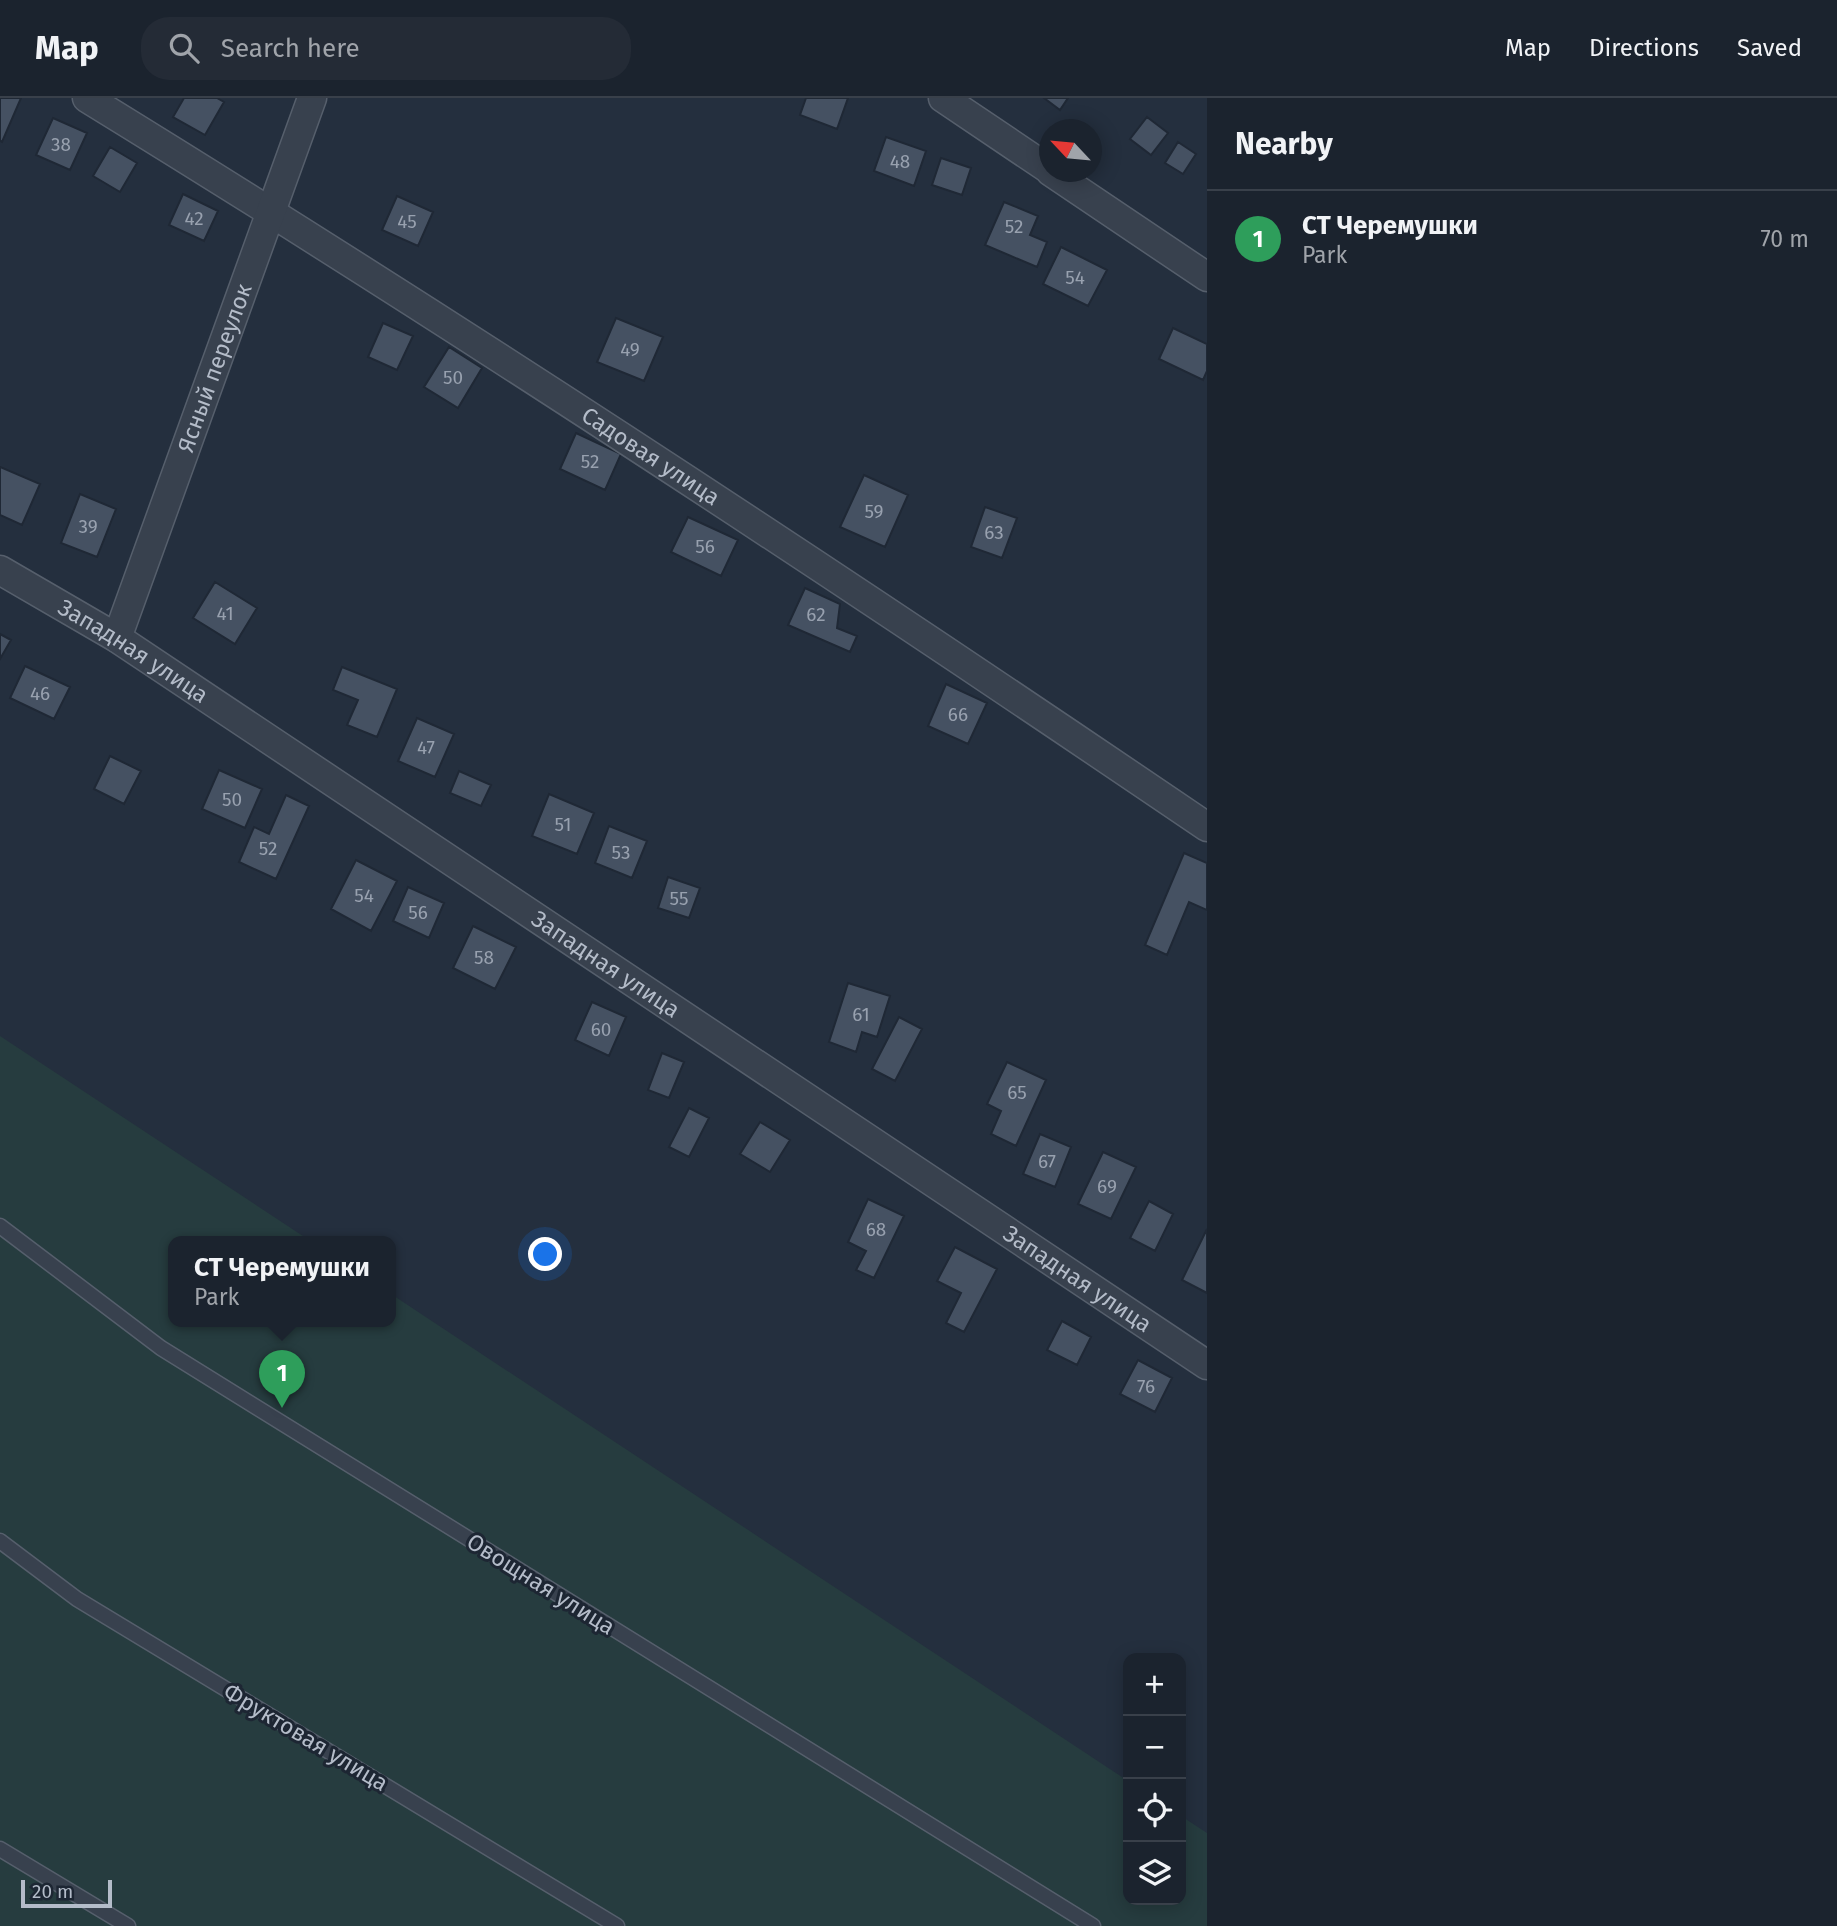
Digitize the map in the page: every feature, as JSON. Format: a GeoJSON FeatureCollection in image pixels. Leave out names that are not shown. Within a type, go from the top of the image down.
{"type":"FeatureCollection","features":[{"type":"Feature","properties":{"kind":"street","name":"Садовая улица"},"geometry":{"type":"LineString","coordinates":[[87,98],[271,211],[1002,688],[1207,827]]}},
{"type":"Feature","properties":{"kind":"street","name":"Ясный переулок"},"geometry":{"type":"LineString","coordinates":[[117,638],[312,98]]}},
{"type":"Feature","properties":{"kind":"street"},"geometry":{"type":"LineString","coordinates":[[943,98],[1039,163]]}},
{"type":"Feature","properties":{"kind":"street"},"geometry":{"type":"LineString","coordinates":[[1066,182],[1207,277]]}},
{"type":"Feature","properties":{"kind":"street","name":"Западная улица"},"geometry":{"type":"LineString","coordinates":[[0,570],[117,638],[1207,1365]]}},
{"type":"Feature","properties":{"kind":"lane","name":"Овощная улица"},"geometry":{"type":"LineString","coordinates":[[0,1226],[161,1348],[1093,1926]]}},
{"type":"Feature","properties":{"kind":"lane","name":"Фруктовая улица"},"geometry":{"type":"LineString","coordinates":[[0,1541],[77,1599],[617,1926]]}},
{"type":"Feature","properties":{"kind":"lane"},"geometry":{"type":"LineString","coordinates":[[0,1849],[128,1926]]}},
{"type":"Feature","properties":{"kind":"green space"},"geometry":{"type":"Polygon","coordinates":[[[0,1036],[303,1236],[168,1236],[168,1327],[396,1327],[396,1297],[1123,1778],[1123,1905],[1186,1905],[1186,1819],[1207,1833],[1207,1926],[0,1926],[0,1036]]]}},
{"type":"Feature","properties":{"kind":"building"},"geometry":{"type":"Polygon","coordinates":[[[0,98],[21,98],[2,142],[0,141],[0,98]]]}},
{"type":"Feature","properties":{"kind":"building"},"geometry":{"type":"Polygon","coordinates":[[[184,98],[217,98],[224,102],[205,135],[173,117],[184,98]]]}},
{"type":"Feature","properties":{"kind":"building"},"geometry":{"type":"Polygon","coordinates":[[[806,98],[848,98],[837,129],[800,115],[806,98]]]}},
{"type":"Feature","properties":{"kind":"building"},"geometry":{"type":"Polygon","coordinates":[[[1044,98],[1068,98],[1060,110],[1044,98]]]}},
{"type":"Feature","properties":{"kind":"building"},"geometry":{"type":"Polygon","coordinates":[[[1147,117],[1168,133],[1151,155],[1130,139],[1147,117]]]}},
{"type":"Feature","properties":{"kind":"building"},"geometry":{"type":"Polygon","coordinates":[[[53,118],[87,133],[70,170],[36,155],[53,118]]]}},
{"type":"Feature","properties":{"kind":"building"},"geometry":{"type":"Polygon","coordinates":[[[886,137],[926,151],[914,186],[874,171],[886,137]]]}},
{"type":"Feature","properties":{"kind":"building"},"geometry":{"type":"Polygon","coordinates":[[[1178,142],[1196,154],[1183,174],[1165,163],[1178,142]]]}},
{"type":"Feature","properties":{"kind":"building"},"geometry":{"type":"Polygon","coordinates":[[[110,147],[137,163],[120,192],[93,176],[110,147]]]}},
{"type":"Feature","properties":{"kind":"building"},"geometry":{"type":"Polygon","coordinates":[[[941,158],[971,168],[962,195],[932,185],[941,158]]]}},
{"type":"Feature","properties":{"kind":"building"},"geometry":{"type":"Polygon","coordinates":[[[183,194],[218,211],[204,241],[169,225],[183,194]]]}},
{"type":"Feature","properties":{"kind":"building"},"geometry":{"type":"Polygon","coordinates":[[[397,196],[433,212],[418,246],[382,230],[397,196]]]}},
{"type":"Feature","properties":{"kind":"building"},"geometry":{"type":"Polygon","coordinates":[[[1004,202],[1038,216],[1030,235],[1047,242],[1037,267],[985,245],[1004,202]]]}},
{"type":"Feature","properties":{"kind":"building"},"geometry":{"type":"Polygon","coordinates":[[[1061,247],[1107,270],[1088,306],[1043,284],[1061,247]]]}},
{"type":"Feature","properties":{"kind":"building"},"geometry":{"type":"Polygon","coordinates":[[[616,318],[663,337],[644,381],[597,362],[616,318]]]}},
{"type":"Feature","properties":{"kind":"building"},"geometry":{"type":"Polygon","coordinates":[[[383,323],[413,336],[397,370],[368,357],[383,323]]]}},
{"type":"Feature","properties":{"kind":"building"},"geometry":{"type":"Polygon","coordinates":[[[1173,328],[1207,344],[1207,371],[1203,380],[1159,359],[1173,328]]]}},
{"type":"Feature","properties":{"kind":"building"},"geometry":{"type":"Polygon","coordinates":[[[449,347],[482,368],[458,408],[424,387],[449,347]]]}},
{"type":"Feature","properties":{"kind":"building"},"geometry":{"type":"Polygon","coordinates":[[[576,433],[621,454],[605,490],[560,469],[576,433]]]}},
{"type":"Feature","properties":{"kind":"building"},"geometry":{"type":"Polygon","coordinates":[[[0,467],[40,484],[22,525],[0,515],[0,467]]]}},
{"type":"Feature","properties":{"kind":"building"},"geometry":{"type":"Polygon","coordinates":[[[864,475],[908,495],[885,547],[840,527],[864,475]]]}},
{"type":"Feature","properties":{"kind":"building"},"geometry":{"type":"Polygon","coordinates":[[[80,494],[116,509],[97,557],[61,543],[80,494]]]}},
{"type":"Feature","properties":{"kind":"building"},"geometry":{"type":"Polygon","coordinates":[[[985,507],[1017,518],[1002,558],[971,547],[985,507]]]}},
{"type":"Feature","properties":{"kind":"building"},"geometry":{"type":"Polygon","coordinates":[[[688,517],[738,540],[721,576],[671,552],[688,517]]]}},
{"type":"Feature","properties":{"kind":"building"},"geometry":{"type":"Polygon","coordinates":[[[215,582],[257,608],[235,644],[193,618],[215,582]]]}},
{"type":"Feature","properties":{"kind":"building"},"geometry":{"type":"Polygon","coordinates":[[[805,588],[840,604],[837,628],[857,636],[850,652],[788,625],[805,588]]]}},
{"type":"Feature","properties":{"kind":"building"},"geometry":{"type":"Polygon","coordinates":[[[0,634],[11,640],[0,659],[0,634]]]}},
{"type":"Feature","properties":{"kind":"building"},"geometry":{"type":"Polygon","coordinates":[[[25,666],[70,687],[54,719],[10,698],[25,666]]]}},
{"type":"Feature","properties":{"kind":"building"},"geometry":{"type":"Polygon","coordinates":[[[342,667],[397,689],[377,737],[347,725],[358,700],[333,690],[342,667]]]}},
{"type":"Feature","properties":{"kind":"building"},"geometry":{"type":"Polygon","coordinates":[[[946,684],[987,703],[968,744],[928,726],[946,684]]]}},
{"type":"Feature","properties":{"kind":"building"},"geometry":{"type":"Polygon","coordinates":[[[417,718],[454,734],[435,777],[398,761],[417,718]]]}},
{"type":"Feature","properties":{"kind":"building"},"geometry":{"type":"Polygon","coordinates":[[[110,756],[141,771],[124,804],[94,789],[110,756]]]}},
{"type":"Feature","properties":{"kind":"building"},"geometry":{"type":"Polygon","coordinates":[[[219,770],[262,789],[245,828],[202,809],[219,770]]]}},
{"type":"Feature","properties":{"kind":"building"},"geometry":{"type":"Polygon","coordinates":[[[459,771],[491,785],[481,806],[450,793],[459,771]]]}},
{"type":"Feature","properties":{"kind":"building"},"geometry":{"type":"Polygon","coordinates":[[[549,794],[594,813],[577,854],[532,836],[549,794]]]}},
{"type":"Feature","properties":{"kind":"building"},"geometry":{"type":"Polygon","coordinates":[[[286,795],[309,806],[276,879],[239,862],[254,827],[269,834],[286,795]]]}},
{"type":"Feature","properties":{"kind":"building"},"geometry":{"type":"Polygon","coordinates":[[[609,826],[647,841],[632,878],[595,863],[609,826]]]}},
{"type":"Feature","properties":{"kind":"building"},"geometry":{"type":"Polygon","coordinates":[[[1184,853],[1207,863],[1207,910],[1189,902],[1167,955],[1145,945],[1184,853]]]}},
{"type":"Feature","properties":{"kind":"building"},"geometry":{"type":"Polygon","coordinates":[[[356,860],[397,881],[371,931],[331,909],[356,860]]]}},
{"type":"Feature","properties":{"kind":"building"},"geometry":{"type":"Polygon","coordinates":[[[668,877],[700,888],[689,918],[658,908],[668,877]]]}},
{"type":"Feature","properties":{"kind":"building"},"geometry":{"type":"Polygon","coordinates":[[[408,887],[444,903],[429,938],[393,921],[408,887]]]}},
{"type":"Feature","properties":{"kind":"building"},"geometry":{"type":"Polygon","coordinates":[[[473,926],[516,947],[495,989],[453,968],[473,926]]]}},
{"type":"Feature","properties":{"kind":"building"},"geometry":{"type":"Polygon","coordinates":[[[848,983],[890,996],[877,1037],[862,1032],[856,1052],[829,1042],[848,983]]]}},
{"type":"Feature","properties":{"kind":"building"},"geometry":{"type":"Polygon","coordinates":[[[592,1002],[626,1017],[609,1056],[575,1040],[592,1002]]]}},
{"type":"Feature","properties":{"kind":"building"},"geometry":{"type":"Polygon","coordinates":[[[899,1017],[922,1029],[895,1081],[872,1069],[899,1017]]]}},
{"type":"Feature","properties":{"kind":"building"},"geometry":{"type":"Polygon","coordinates":[[[662,1053],[684,1062],[669,1098],[648,1090],[662,1053]]]}},
{"type":"Feature","properties":{"kind":"building"},"geometry":{"type":"Polygon","coordinates":[[[1007,1062],[1046,1080],[1016,1146],[991,1134],[1001,1111],[987,1104],[1007,1062]]]}},
{"type":"Feature","properties":{"kind":"building"},"geometry":{"type":"Polygon","coordinates":[[[689,1108],[709,1118],[689,1157],[669,1147],[689,1108]]]}},
{"type":"Feature","properties":{"kind":"building"},"geometry":{"type":"Polygon","coordinates":[[[760,1122],[790,1140],[770,1172],[740,1154],[760,1122]]]}},
{"type":"Feature","properties":{"kind":"building"},"geometry":{"type":"Polygon","coordinates":[[[1040,1134],[1071,1147],[1055,1187],[1023,1174],[1040,1134]]]}},
{"type":"Feature","properties":{"kind":"building"},"geometry":{"type":"Polygon","coordinates":[[[1103,1152],[1136,1167],[1111,1219],[1078,1204],[1103,1152]]]}},
{"type":"Feature","properties":{"kind":"building"},"geometry":{"type":"Polygon","coordinates":[[[868,1199],[904,1216],[874,1278],[856,1270],[866,1251],[848,1242],[868,1199]]]}},
{"type":"Feature","properties":{"kind":"building"},"geometry":{"type":"Polygon","coordinates":[[[1149,1201],[1173,1214],[1155,1251],[1130,1238],[1149,1201]]]}},
{"type":"Feature","properties":{"kind":"building"},"geometry":{"type":"Polygon","coordinates":[[[1207,1229],[1207,1293],[1182,1280],[1207,1229]]]}},
{"type":"Feature","properties":{"kind":"building"},"geometry":{"type":"Polygon","coordinates":[[[955,1247],[997,1269],[964,1332],[946,1323],[961,1293],[937,1281],[955,1247]]]}},
{"type":"Feature","properties":{"kind":"building"},"geometry":{"type":"Polygon","coordinates":[[[1062,1321],[1091,1337],[1077,1365],[1047,1350],[1062,1321]]]}},
{"type":"Feature","properties":{"kind":"building"},"geometry":{"type":"Polygon","coordinates":[[[1138,1360],[1172,1378],[1155,1412],[1120,1394],[1138,1360]]]}},
{"type":"Feature","properties":{"kind":"place","name":"СТ Черемушки"},"geometry":{"type":"Point","coordinates":[282,1408]}}]}
